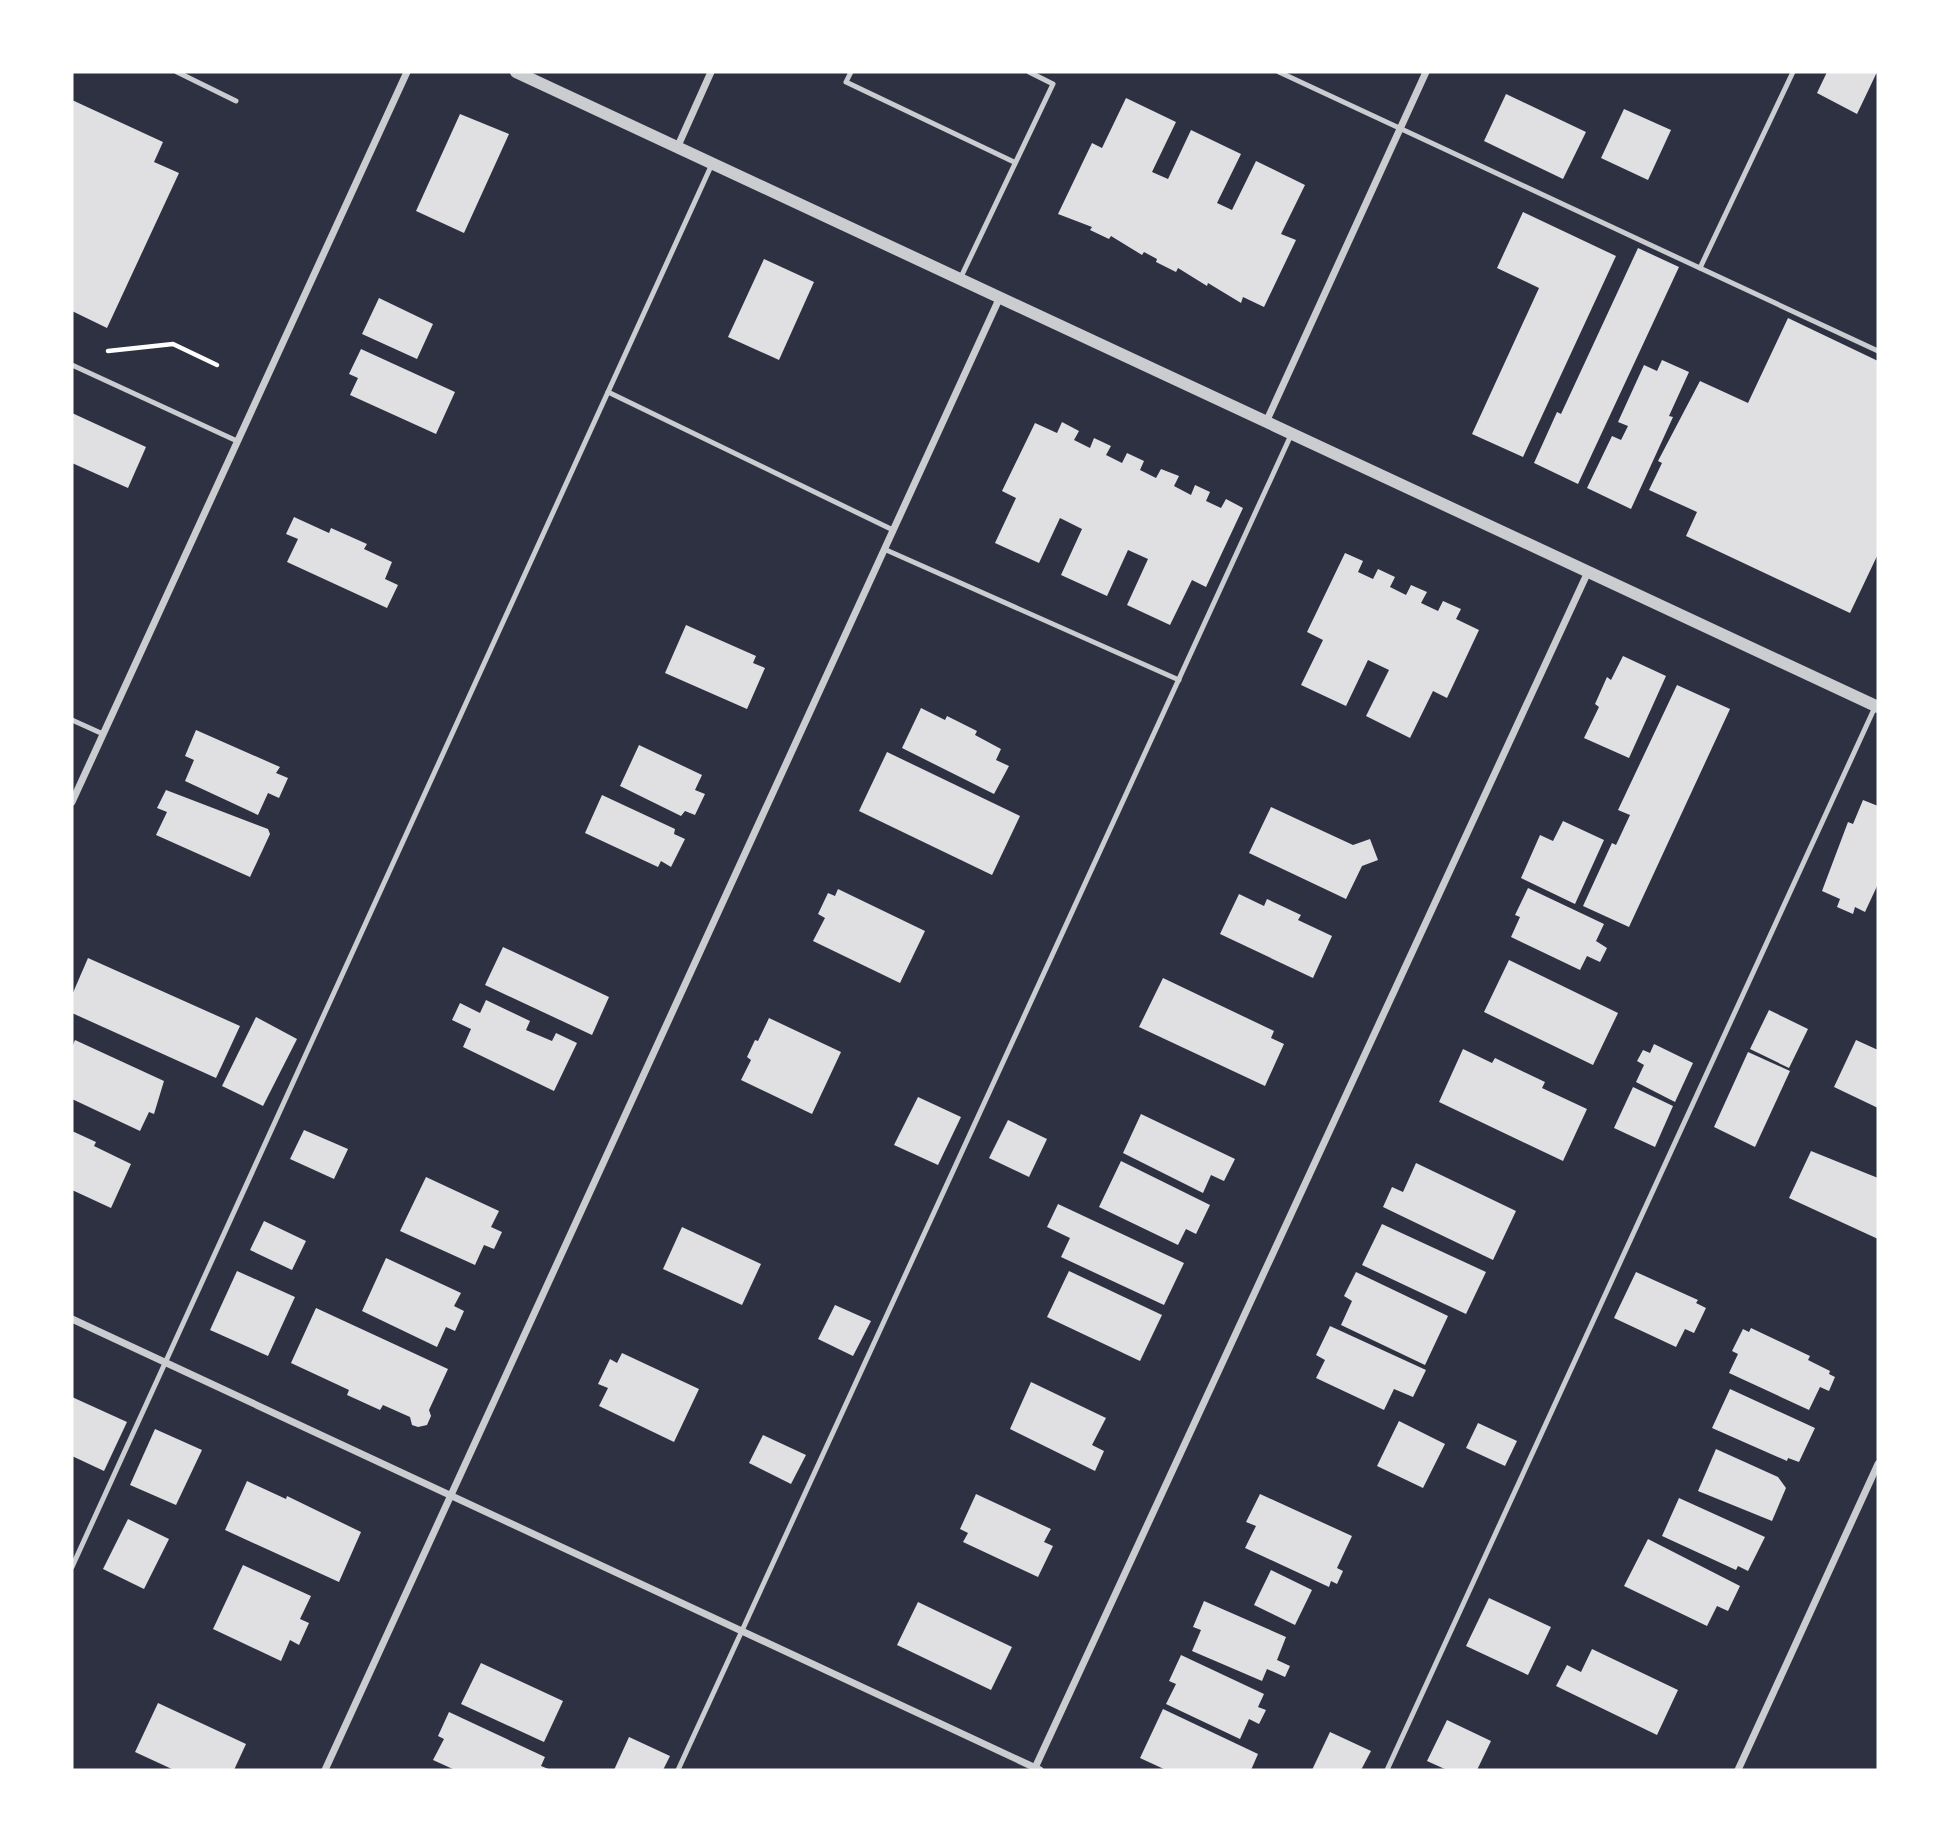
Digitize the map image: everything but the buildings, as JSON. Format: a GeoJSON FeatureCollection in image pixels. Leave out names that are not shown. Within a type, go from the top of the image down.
{"type":"FeatureCollection","features":[{"type":"Feature","properties":{"kind":"street"},"geometry":{"type":"LineString","coordinates":[[72,802],[407,72]]}},
{"type":"Feature","properties":{"kind":"street"},"geometry":{"type":"LineString","coordinates":[[516,72],[1293,432],[1587,573],[1877,704]]}},
{"type":"Feature","properties":{"kind":"street"},"geometry":{"type":"LineString","coordinates":[[677,148],[711,72]]}},
{"type":"Feature","properties":{"kind":"street"},"geometry":{"type":"LineString","coordinates":[[1266,420],[1426,72]]}},
{"type":"Feature","properties":{"kind":"street"},"geometry":{"type":"LineString","coordinates":[[325,1770],[1000,297]]}},
{"type":"Feature","properties":{"kind":"street"},"geometry":{"type":"LineString","coordinates":[[72,1318],[1036,1770],[1587,573]]}},
{"type":"Feature","properties":{"kind":"street"},"geometry":{"type":"LineString","coordinates":[[1738,1770],[1878,1464]]}},
{"type":"Feature","properties":{"kind":"lane"},"geometry":{"type":"LineString","coordinates":[[177,72],[236,101]]}},
{"type":"Feature","properties":{"kind":"lane"},"geometry":{"type":"LineString","coordinates":[[851,72],[846,82],[1014,162]]}},
{"type":"Feature","properties":{"kind":"lane"},"geometry":{"type":"LineString","coordinates":[[960,279],[1053,83],[1029,72]]}},
{"type":"Feature","properties":{"kind":"lane"},"geometry":{"type":"LineString","coordinates":[[1279,72],[1878,351]]}},
{"type":"Feature","properties":{"kind":"lane"},"geometry":{"type":"LineString","coordinates":[[1700,268],[1793,72]]}},
{"type":"Feature","properties":{"kind":"lane"},"geometry":{"type":"LineString","coordinates":[[72,1567],[712,164]]}},
{"type":"Feature","properties":{"kind":"lane"},"geometry":{"type":"LineString","coordinates":[[72,365],[237,441]]}},
{"type":"Feature","properties":{"kind":"lane"},"geometry":{"type":"LineString","coordinates":[[608,392],[892,530]]}},
{"type":"Feature","properties":{"kind":"lane"},"geometry":{"type":"LineString","coordinates":[[678,1770],[1293,432]]}},
{"type":"Feature","properties":{"kind":"lane"},"geometry":{"type":"LineString","coordinates":[[884,549],[1179,680]]}},
{"type":"Feature","properties":{"kind":"lane"},"geometry":{"type":"LineString","coordinates":[[1387,1770],[1877,704]]}},
{"type":"Feature","properties":{"kind":"lane"},"geometry":{"type":"LineString","coordinates":[[72,720],[103,734]]}},
{"type":"Feature","properties":{"kind":"path"},"geometry":{"type":"LineString","coordinates":[[98,352],[173,344],[217,365]]}}]}
